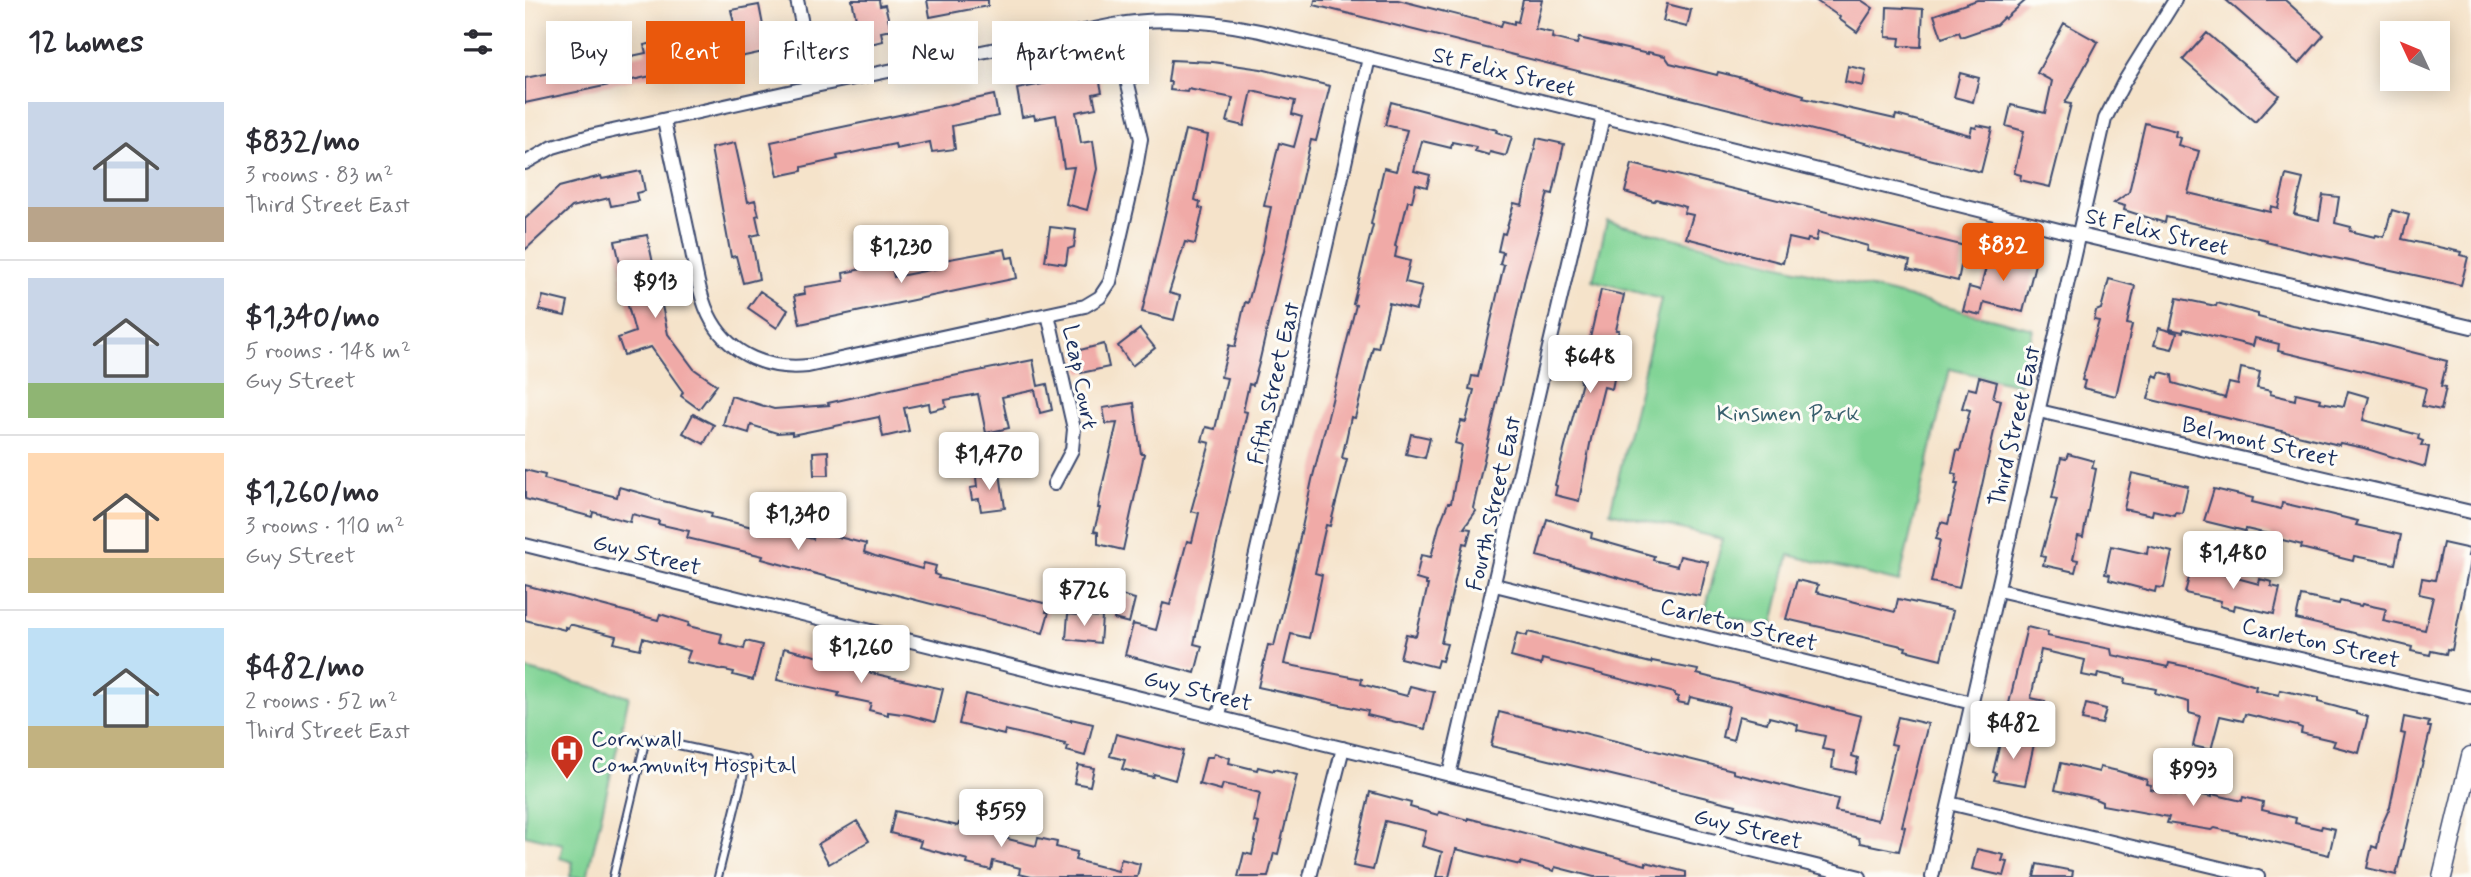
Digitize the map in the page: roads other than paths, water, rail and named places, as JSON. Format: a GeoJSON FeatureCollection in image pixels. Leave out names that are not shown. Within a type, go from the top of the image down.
{"type":"FeatureCollection","features":[{"type":"Feature","properties":{"kind":"main road"},"geometry":{"type":"LineString","coordinates":[[2442,877],[2471,756]]}},
{"type":"Feature","properties":{"kind":"street"},"geometry":{"type":"LineString","coordinates":[[797,0],[815,86]]}},
{"type":"Feature","properties":{"kind":"street","name":"Third Street East"},"geometry":{"type":"LineString","coordinates":[[1932,877],[2105,119],[2124,82],[2175,0]]}},
{"type":"Feature","properties":{"kind":"street","name":"St Felix Street"},"geometry":{"type":"LineString","coordinates":[[1149,22],[1217,24],[1260,31],[2079,235],[2471,327]]}},
{"type":"Feature","properties":{"kind":"street","name":"St Felix Street"},"geometry":{"type":"LineString","coordinates":[[525,163],[553,148],[590,136],[992,50]]}},
{"type":"Feature","properties":{"kind":"street","name":"Fifth Street East"},"geometry":{"type":"LineString","coordinates":[[1219,716],[1369,58]]}},
{"type":"Feature","properties":{"kind":"street"},"geometry":{"type":"LineString","coordinates":[[664,121],[699,283],[711,319],[725,340],[750,358],[771,366],[793,368],[1085,306],[1100,297],[1106,290],[1141,139],[1128,84]]}},
{"type":"Feature","properties":{"kind":"street","name":"Fourth Street East"},"geometry":{"type":"LineString","coordinates":[[1449,775],[1603,117]]}},
{"type":"Feature","properties":{"kind":"street","name":"Leap Court"},"geometry":{"type":"LineString","coordinates":[[1048,314],[1074,429],[1072,450],[1054,484]]}},
{"type":"Feature","properties":{"kind":"street","name":"Belmont Street"},"geometry":{"type":"LineString","coordinates":[[2039,411],[2471,512]]}},
{"type":"Feature","properties":{"kind":"street","name":"Guy Street"},"geometry":{"type":"LineString","coordinates":[[525,545],[1860,877]]}},
{"type":"Feature","properties":{"kind":"street","name":"Carleton Street"},"geometry":{"type":"LineString","coordinates":[[1495,585],[1972,703]]}},
{"type":"Feature","properties":{"kind":"street","name":"Carleton Street"},"geometry":{"type":"LineString","coordinates":[[1998,590],[2471,698]]}},
{"type":"Feature","properties":{"kind":"street"},"geometry":{"type":"LineString","coordinates":[[1310,877],[1343,748]]}},
{"type":"Feature","properties":{"kind":"street"},"geometry":{"type":"LineString","coordinates":[[1949,803],[2259,877]]}},
{"type":"Feature","properties":{"kind":"lane"},"geometry":{"type":"LineString","coordinates":[[613,877],[646,738],[747,760],[718,877]]}},
{"type":"Feature","properties":{"kind":"place","name":"Cornwall Community Hospital"},"geometry":{"type":"Point","coordinates":[567,781]}},
{"type":"Feature","properties":{"kind":"park label","name":"Kinsmen Park"},"geometry":{"type":"Point","coordinates":[1788,413]}}]}
